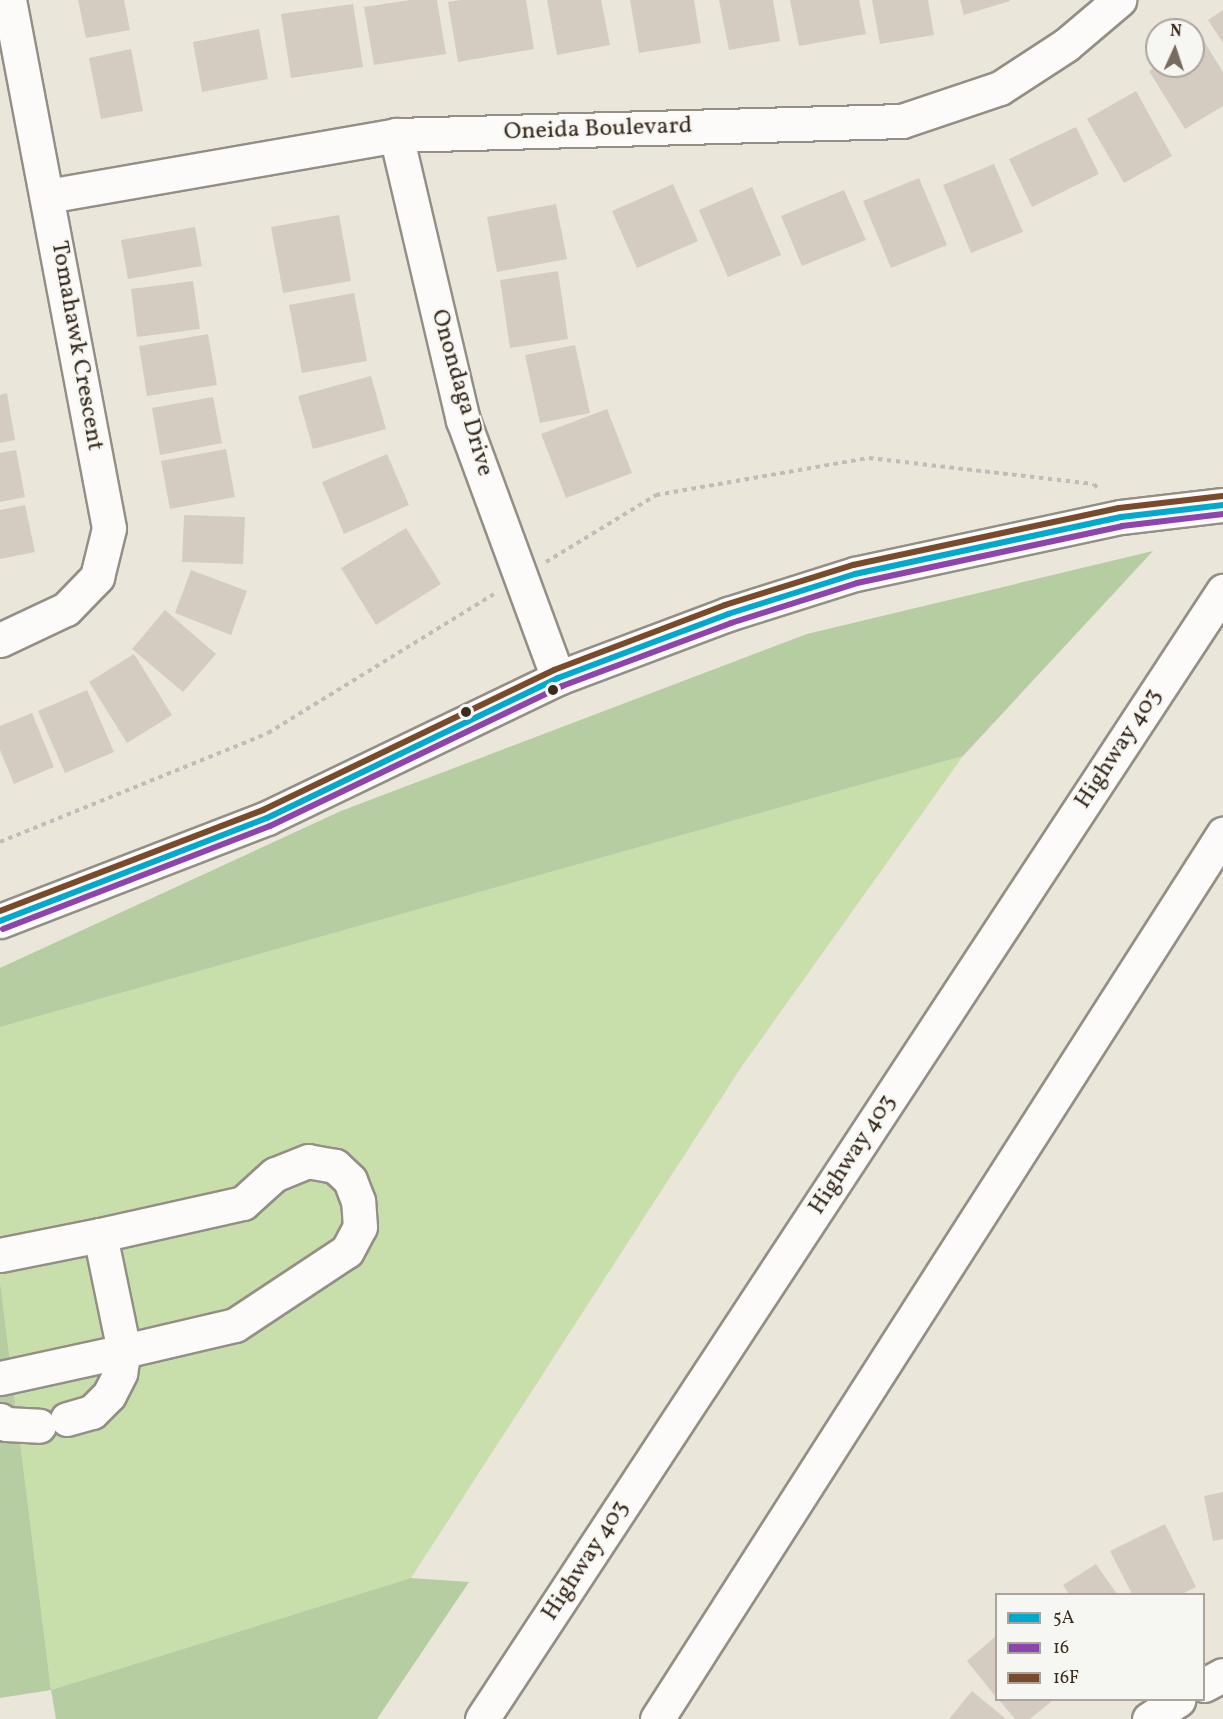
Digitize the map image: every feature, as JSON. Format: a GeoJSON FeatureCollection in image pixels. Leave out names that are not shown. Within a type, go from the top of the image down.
{"type":"FeatureCollection","features":[{"type":"Feature","properties":{"kind":"main road","name":"Tomahawk Crescent"},"geometry":{"type":"LineString","coordinates":[[0,640],[66,609],[74,601],[97,577],[109,528],[48,196],[9,0]]}},
{"type":"Feature","properties":{"kind":"main road","name":"Oneida Boulevard"},"geometry":{"type":"LineString","coordinates":[[48,196],[396,135],[902,121],[1000,88],[1066,45],[1119,0]]}},
{"type":"Feature","properties":{"kind":"main road","name":"Onondaga Drive"},"geometry":{"type":"LineString","coordinates":[[396,135],[463,420],[558,678]]}},
{"type":"Feature","properties":{"kind":"main road"},"geometry":{"type":"LineString","coordinates":[[0,921],[267,818],[558,678],[728,614],[855,574],[1121,517],[1223,505]]}},
{"type":"Feature","properties":{"kind":"main road","name":"Highway 403"},"geometry":{"type":"LineString","coordinates":[[482,1719],[1223,591]]}},
{"type":"Feature","properties":{"kind":"main road"},"geometry":{"type":"LineString","coordinates":[[657,1719],[1223,834]]}},
{"type":"Feature","properties":{"kind":"main road"},"geometry":{"type":"LineString","coordinates":[[0,1255],[243,1203],[275,1174],[308,1161],[335,1166],[350,1180],[358,1201],[360,1227],[347,1251],[235,1325],[0,1378]]}},
{"type":"Feature","properties":{"kind":"main road"},"geometry":{"type":"LineString","coordinates":[[0,1419],[6,1424],[53,1422],[92,1412],[110,1395],[120,1373],[124,1351],[100,1234]]}},
{"type":"Feature","properties":{"kind":"main road"},"geometry":{"type":"LineString","coordinates":[[1205,1684],[1223,1675]]}},
{"type":"Feature","properties":{"kind":"main road"},"geometry":{"type":"LineString","coordinates":[[1149,1719],[1176,1701]]}},
{"type":"Feature","properties":{"kind":"green space"},"geometry":{"type":"Polygon","coordinates":[[[1153,551],[963,756],[0,1027],[0,968],[341,811],[807,634],[1153,551]]]}},
{"type":"Feature","properties":{"kind":"green space"},"geometry":{"type":"Polygon","coordinates":[[[963,756],[742,1066],[411,1578],[51,1690],[0,1281],[0,1027],[963,756]]]}},
{"type":"Feature","properties":{"kind":"green space"},"geometry":{"type":"Polygon","coordinates":[[[0,1281],[51,1690],[0,1698],[0,1281]]]}},
{"type":"Feature","properties":{"kind":"green space"},"geometry":{"type":"Polygon","coordinates":[[[411,1578],[469,1582],[377,1719],[56,1719],[51,1690],[411,1578]]]}},
{"type":"Feature","properties":{"kind":"building"},"geometry":{"type":"Polygon","coordinates":[[[78,0],[124,0],[130,30],[86,38],[78,0]]]}},
{"type":"Feature","properties":{"kind":"building"},"geometry":{"type":"Polygon","coordinates":[[[410,0],[437,0],[446,54],[374,65],[364,7],[410,0]]]}},
{"type":"Feature","properties":{"kind":"building"},"geometry":{"type":"Polygon","coordinates":[[[526,0],[534,49],[458,62],[448,2],[526,0]]]}},
{"type":"Feature","properties":{"kind":"building"},"geometry":{"type":"Polygon","coordinates":[[[547,0],[601,0],[610,45],[557,55],[547,0]]]}},
{"type":"Feature","properties":{"kind":"building"},"geometry":{"type":"Polygon","coordinates":[[[630,0],[694,0],[701,43],[639,53],[630,0]]]}},
{"type":"Feature","properties":{"kind":"building"},"geometry":{"type":"Polygon","coordinates":[[[719,0],[773,0],[780,41],[729,50],[719,0]]]}},
{"type":"Feature","properties":{"kind":"building"},"geometry":{"type":"Polygon","coordinates":[[[790,0],[859,0],[866,34],[799,46],[790,0]]]}},
{"type":"Feature","properties":{"kind":"building"},"geometry":{"type":"Polygon","coordinates":[[[872,0],[928,0],[934,35],[880,44],[872,0]]]}},
{"type":"Feature","properties":{"kind":"building"},"geometry":{"type":"Polygon","coordinates":[[[960,0],[1010,0],[1010,1],[964,15],[960,0]]]}},
{"type":"Feature","properties":{"kind":"building"},"geometry":{"type":"Polygon","coordinates":[[[353,4],[363,67],[291,78],[281,14],[353,4]]]}},
{"type":"Feature","properties":{"kind":"building"},"geometry":{"type":"Polygon","coordinates":[[[1223,10],[1223,43],[1208,20],[1223,10]]]}},
{"type":"Feature","properties":{"kind":"building"},"geometry":{"type":"Polygon","coordinates":[[[259,29],[268,79],[202,92],[193,42],[259,29]]]}},
{"type":"Feature","properties":{"kind":"building"},"geometry":{"type":"Polygon","coordinates":[[[1205,43],[1223,72],[1223,106],[1185,129],[1153,78],[1205,78],[1205,43]]]}},
{"type":"Feature","properties":{"kind":"building"},"geometry":{"type":"Polygon","coordinates":[[[131,49],[143,111],[101,119],[89,58],[131,49]]]}},
{"type":"Feature","properties":{"kind":"building"},"geometry":{"type":"Polygon","coordinates":[[[1136,91],[1172,156],[1124,183],[1087,119],[1136,91]]]}},
{"type":"Feature","properties":{"kind":"building"},"geometry":{"type":"Polygon","coordinates":[[[1076,127],[1099,174],[1032,207],[1009,159],[1076,127]]]}},
{"type":"Feature","properties":{"kind":"building"},"geometry":{"type":"Polygon","coordinates":[[[994,164],[1023,232],[971,253],[943,185],[994,164]]]}},
{"type":"Feature","properties":{"kind":"building"},"geometry":{"type":"Polygon","coordinates":[[[919,178],[947,245],[891,268],[863,201],[919,178]]]}},
{"type":"Feature","properties":{"kind":"building"},"geometry":{"type":"Polygon","coordinates":[[[673,184],[698,241],[637,268],[612,211],[673,184]]]}},
{"type":"Feature","properties":{"kind":"building"},"geometry":{"type":"Polygon","coordinates":[[[752,187],[781,255],[728,277],[699,210],[752,187]]]}},
{"type":"Feature","properties":{"kind":"building"},"geometry":{"type":"Polygon","coordinates":[[[844,190],[866,240],[802,266],[781,216],[844,190]]]}},
{"type":"Feature","properties":{"kind":"building"},"geometry":{"type":"Polygon","coordinates":[[[556,204],[567,259],[497,272],[487,217],[556,204]]]}},
{"type":"Feature","properties":{"kind":"building"},"geometry":{"type":"Polygon","coordinates":[[[339,215],[351,281],[283,293],[271,227],[339,215]]]}},
{"type":"Feature","properties":{"kind":"building"},"geometry":{"type":"Polygon","coordinates":[[[195,227],[202,266],[128,279],[121,240],[195,227]]]}},
{"type":"Feature","properties":{"kind":"building"},"geometry":{"type":"Polygon","coordinates":[[[558,271],[568,339],[510,348],[500,280],[558,271]]]}},
{"type":"Feature","properties":{"kind":"building"},"geometry":{"type":"Polygon","coordinates":[[[193,281],[200,329],[137,337],[131,289],[193,281]]]}},
{"type":"Feature","properties":{"kind":"building"},"geometry":{"type":"Polygon","coordinates":[[[354,293],[367,361],[302,373],[289,305],[354,293]]]}},
{"type":"Feature","properties":{"kind":"building"},"geometry":{"type":"Polygon","coordinates":[[[208,334],[217,385],[147,396],[139,346],[208,334]]]}},
{"type":"Feature","properties":{"kind":"building"},"geometry":{"type":"Polygon","coordinates":[[[575,345],[590,413],[540,423],[525,355],[575,345]]]}},
{"type":"Feature","properties":{"kind":"building"},"geometry":{"type":"Polygon","coordinates":[[[371,376],[386,429],[313,449],[298,396],[371,376]]]}},
{"type":"Feature","properties":{"kind":"building"},"geometry":{"type":"Polygon","coordinates":[[[7,393],[15,440],[0,443],[0,395],[7,393]]]}},
{"type":"Feature","properties":{"kind":"building"},"geometry":{"type":"Polygon","coordinates":[[[213,397],[222,443],[160,455],[152,408],[213,397]]]}},
{"type":"Feature","properties":{"kind":"building"},"geometry":{"type":"Polygon","coordinates":[[[607,409],[632,473],[566,498],[541,434],[607,409]]]}},
{"type":"Feature","properties":{"kind":"building"},"geometry":{"type":"Polygon","coordinates":[[[226,449],[235,497],[170,509],[161,461],[226,449]]]}},
{"type":"Feature","properties":{"kind":"building"},"geometry":{"type":"Polygon","coordinates":[[[16,450],[25,497],[0,502],[0,453],[16,450]]]}},
{"type":"Feature","properties":{"kind":"building"},"geometry":{"type":"Polygon","coordinates":[[[387,454],[409,505],[344,534],[322,482],[387,454]]]}},
{"type":"Feature","properties":{"kind":"building"},"geometry":{"type":"Polygon","coordinates":[[[25,505],[35,552],[0,559],[0,510],[25,505]]]}},
{"type":"Feature","properties":{"kind":"building"},"geometry":{"type":"Polygon","coordinates":[[[184,515],[245,517],[243,564],[182,562],[184,515]]]}},
{"type":"Feature","properties":{"kind":"building"},"geometry":{"type":"Polygon","coordinates":[[[406,528],[441,584],[376,625],[341,568],[406,528]]]}},
{"type":"Feature","properties":{"kind":"building"},"geometry":{"type":"Polygon","coordinates":[[[191,570],[247,591],[231,635],[175,613],[191,570]]]}},
{"type":"Feature","properties":{"kind":"building"},"geometry":{"type":"Polygon","coordinates":[[[165,610],[216,654],[183,692],[132,649],[165,610]]]}},
{"type":"Feature","properties":{"kind":"building"},"geometry":{"type":"Polygon","coordinates":[[[134,654],[172,715],[127,743],[89,682],[134,654]]]}},
{"type":"Feature","properties":{"kind":"building"},"geometry":{"type":"Polygon","coordinates":[[[87,690],[114,752],[65,773],[38,711],[87,690]]]}},
{"type":"Feature","properties":{"kind":"building"},"geometry":{"type":"Polygon","coordinates":[[[32,713],[54,767],[14,784],[0,750],[0,726],[32,713]]]}},
{"type":"Feature","properties":{"kind":"building"},"geometry":{"type":"Polygon","coordinates":[[[1223,1492],[1223,1539],[1213,1541],[1204,1496],[1223,1492]]]}},
{"type":"Feature","properties":{"kind":"building"},"geometry":{"type":"Polygon","coordinates":[[[1165,1524],[1196,1587],[1184,1593],[1131,1593],[1110,1551],[1165,1524]]]}},
{"type":"Feature","properties":{"kind":"building"},"geometry":{"type":"Polygon","coordinates":[[[1096,1564],[1116,1593],[1068,1593],[1063,1585],[1096,1564]]]}},
{"type":"Feature","properties":{"kind":"building"},"geometry":{"type":"Polygon","coordinates":[[[995,1637],[995,1696],[967,1661],[995,1637]]]}},
{"type":"Feature","properties":{"kind":"building"},"geometry":{"type":"Polygon","coordinates":[[[972,1691],[1006,1719],[949,1719],[972,1691]]]}},
{"type":"Feature","properties":{"kind":"building"},"geometry":{"type":"Polygon","coordinates":[[[1000,1701],[1052,1701],[1030,1719],[1015,1719],[1000,1701]]]}},
{"type":"Feature","properties":{"kind":"transit line","name":"16F"},"geometry":{"type":"LineString","coordinates":[[0,911],[263,810],[554,670],[725,605],[853,565],[1119,508],[1222,496]]}},
{"type":"Feature","properties":{"kind":"transit line","name":"5A"},"geometry":{"type":"LineString","coordinates":[[0,921],[267,818],[558,678],[728,614],[855,574],[1121,517],[1223,505]]}},
{"type":"Feature","properties":{"kind":"transit line","name":"16"},"geometry":{"type":"LineString","coordinates":[[3,929],[270,826],[562,686],[731,623],[857,583],[1122,526],[1223,514]]}}]}
